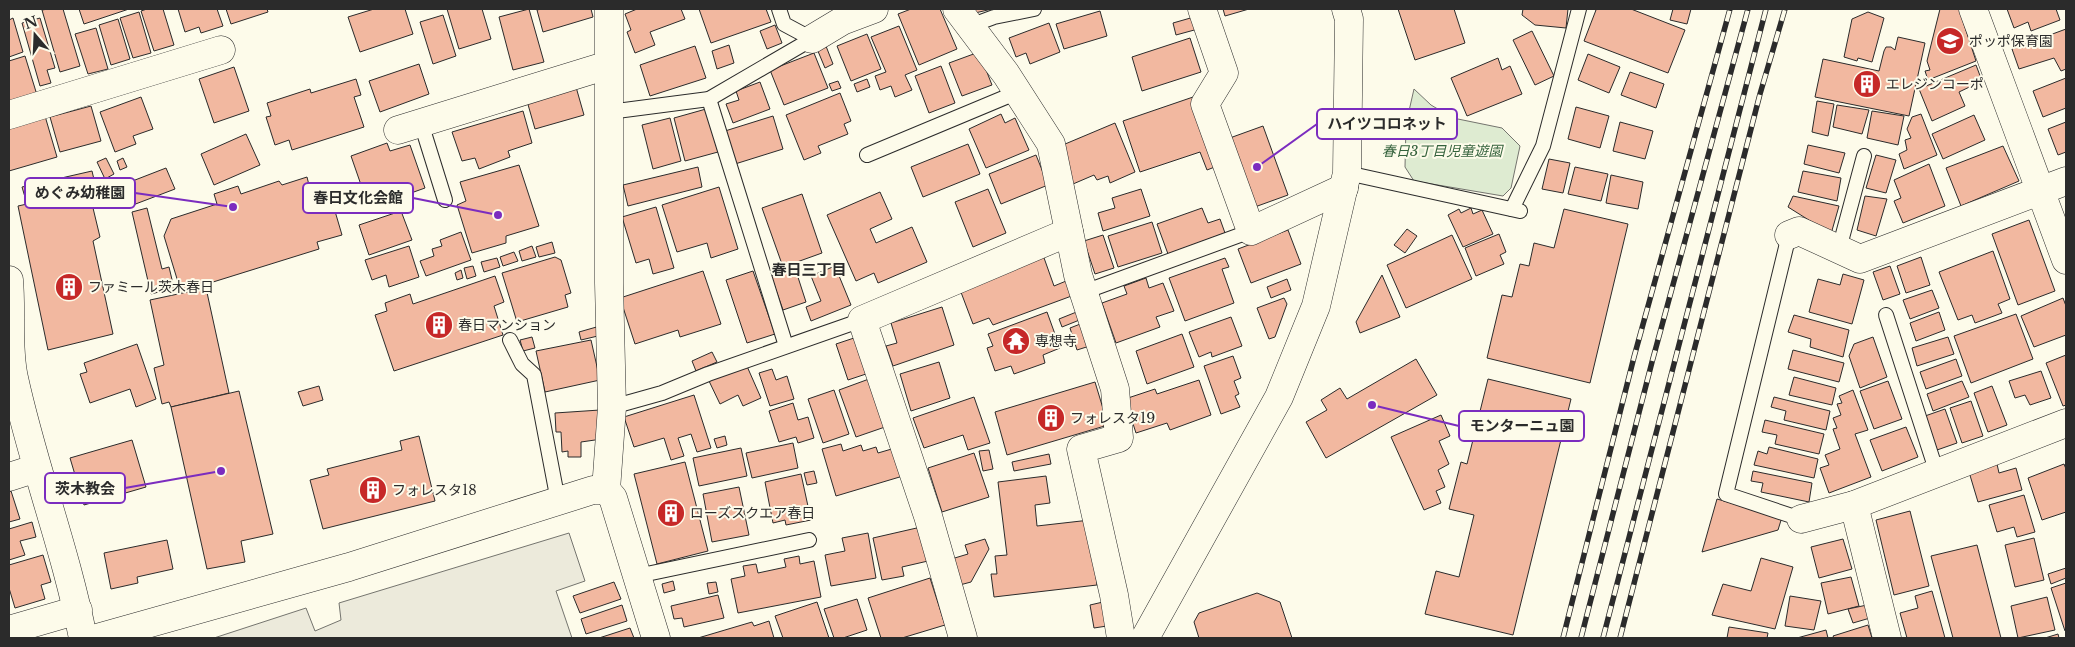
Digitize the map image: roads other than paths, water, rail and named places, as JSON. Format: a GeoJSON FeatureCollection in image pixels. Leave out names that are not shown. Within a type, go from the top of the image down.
{"type":"FeatureCollection","features":[{"type":"Feature","properties":{"kind":"street"},"geometry":{"type":"LineString","coordinates":[[609,9],[609,283],[612,406],[606,490],[613,498],[656,638]]}},
{"type":"Feature","properties":{"kind":"street"},"geometry":{"type":"LineString","coordinates":[[812,39],[842,21],[874,9]]}},
{"type":"Feature","properties":{"kind":"street"},"geometry":{"type":"LineString","coordinates":[[1202,9],[1224,73],[1205,104],[1251,231],[1345,181]]}},
{"type":"Feature","properties":{"kind":"street"},"geometry":{"type":"LineString","coordinates":[[1145,638],[1279,397],[1316,306],[1345,181],[1349,74],[1349,19],[1346,9]]}},
{"type":"Feature","properties":{"kind":"street"},"geometry":{"type":"LineString","coordinates":[[1973,9],[2066,260]]}},
{"type":"Feature","properties":{"kind":"street"},"geometry":{"type":"LineString","coordinates":[[964,17],[1018,92],[1051,144],[1069,232],[1084,292],[1115,388],[1119,438],[1082,449],[1114,595],[1121,638]]}},
{"type":"Feature","properties":{"kind":"street"},"geometry":{"type":"LineString","coordinates":[[9,115],[221,50]]}},
{"type":"Feature","properties":{"kind":"street"},"geometry":{"type":"LineString","coordinates":[[409,127],[608,65]]}},
{"type":"Feature","properties":{"kind":"street"},"geometry":{"type":"LineString","coordinates":[[1789,234],[1799,231],[1860,259],[2066,181]]}},
{"type":"Feature","properties":{"kind":"street"},"geometry":{"type":"LineString","coordinates":[[963,638],[928,516],[862,320],[1069,232]]}},
{"type":"Feature","properties":{"kind":"street"},"geometry":{"type":"LineString","coordinates":[[9,280],[13,376],[78,610],[83,638]]}},
{"type":"Feature","properties":{"kind":"street"},"geometry":{"type":"LineString","coordinates":[[1801,520],[1854,505],[2066,423]]}},
{"type":"Feature","properties":{"kind":"street"},"geometry":{"type":"LineString","coordinates":[[9,477],[37,468]]}},
{"type":"Feature","properties":{"kind":"street"},"geometry":{"type":"LineString","coordinates":[[97,638],[349,567],[593,490],[606,490]]}},
{"type":"Feature","properties":{"kind":"street"},"geometry":{"type":"LineString","coordinates":[[1854,505],[1887,638]]}},
{"type":"Feature","properties":{"kind":"street"},"geometry":{"type":"LineString","coordinates":[[9,630],[78,610]]}},
{"type":"Feature","properties":{"kind":"lane"},"geometry":{"type":"LineString","coordinates":[[778,9],[784,24],[812,39]]}},
{"type":"Feature","properties":{"kind":"lane"},"geometry":{"type":"LineString","coordinates":[[964,17],[994,18],[1034,9]]}},
{"type":"Feature","properties":{"kind":"lane"},"geometry":{"type":"LineString","coordinates":[[1345,181],[1517,210],[1543,146],[1578,9]]}},
{"type":"Feature","properties":{"kind":"lane"},"geometry":{"type":"LineString","coordinates":[[609,112],[709,99],[812,39]]}},
{"type":"Feature","properties":{"kind":"lane"},"geometry":{"type":"LineString","coordinates":[[867,155],[1018,92]]}},
{"type":"Feature","properties":{"kind":"lane"},"geometry":{"type":"LineString","coordinates":[[709,99],[786,346]]}},
{"type":"Feature","properties":{"kind":"lane"},"geometry":{"type":"LineString","coordinates":[[409,127],[444,200]]}},
{"type":"Feature","properties":{"kind":"lane"},"geometry":{"type":"LineString","coordinates":[[1839,249],[1864,156]]}},
{"type":"Feature","properties":{"kind":"lane"},"geometry":{"type":"LineString","coordinates":[[1084,292],[1251,231]]}},
{"type":"Feature","properties":{"kind":"lane"},"geometry":{"type":"LineString","coordinates":[[1789,234],[1726,494],[1801,520]]}},
{"type":"Feature","properties":{"kind":"lane"},"geometry":{"type":"LineString","coordinates":[[1886,315],[1937,473]]}},
{"type":"Feature","properties":{"kind":"lane"},"geometry":{"type":"LineString","coordinates":[[612,406],[662,393],[786,346],[862,320]]}},
{"type":"Feature","properties":{"kind":"lane"},"geometry":{"type":"LineString","coordinates":[[510,340],[522,364],[534,375],[558,501]]}},
{"type":"Feature","properties":{"kind":"lane"},"geometry":{"type":"LineString","coordinates":[[637,576],[809,540]]}},
{"type":"Feature","properties":{"kind":"railway"},"geometry":{"type":"LineString","coordinates":[[1563,638],[1634,357],[1730,9]]}},
{"type":"Feature","properties":{"kind":"railway"},"geometry":{"type":"LineString","coordinates":[[1581,638],[1652,362],[1748,9]]}},
{"type":"Feature","properties":{"kind":"railway"},"geometry":{"type":"LineString","coordinates":[[1603,638],[1766,9]]}},
{"type":"Feature","properties":{"kind":"railway"},"geometry":{"type":"LineString","coordinates":[[1620,638],[1760,94],[1785,9]]}},
{"type":"Feature","properties":{"kind":"place","name":"ポッポ保育園"},"geometry":{"type":"Point","coordinates":[1950,41]}},
{"type":"Feature","properties":{"kind":"place","name":"エレジンコーポ"},"geometry":{"type":"Point","coordinates":[1867,84]}},
{"type":"Feature","properties":{"kind":"place","name":"ハイツコロネット"},"geometry":{"type":"Point","coordinates":[1257,167]}},
{"type":"Feature","properties":{"kind":"place","name":"めぐみ幼稚園"},"geometry":{"type":"Point","coordinates":[233,207]}},
{"type":"Feature","properties":{"kind":"place","name":"春日文化会館"},"geometry":{"type":"Point","coordinates":[498,215]}},
{"type":"Feature","properties":{"kind":"place","name":"ファミール茨木春日"},"geometry":{"type":"Point","coordinates":[69,287]}},
{"type":"Feature","properties":{"kind":"place","name":"春日マンション"},"geometry":{"type":"Point","coordinates":[439,325]}},
{"type":"Feature","properties":{"kind":"place","name":"専想寺"},"geometry":{"type":"Point","coordinates":[1016,341]}},
{"type":"Feature","properties":{"kind":"place","name":"モンターニュ園"},"geometry":{"type":"Point","coordinates":[1372,405]}},
{"type":"Feature","properties":{"kind":"place","name":"フォレスタ19"},"geometry":{"type":"Point","coordinates":[1051,418]}},
{"type":"Feature","properties":{"kind":"place","name":"茨木教会"},"geometry":{"type":"Point","coordinates":[221,471]}},
{"type":"Feature","properties":{"kind":"place","name":"フォレスタ18"},"geometry":{"type":"Point","coordinates":[373,490]}},
{"type":"Feature","properties":{"kind":"place","name":"ローズスクエア春日"},"geometry":{"type":"Point","coordinates":[671,513]}},
{"type":"Feature","properties":{"kind":"district","name":"春日三丁目"},"geometry":{"type":"Point","coordinates":[809,269]}},
{"type":"Feature","properties":{"kind":"park label","name":"春日3丁目児童遊園"},"geometry":{"type":"Point","coordinates":[1442,151]}}]}
